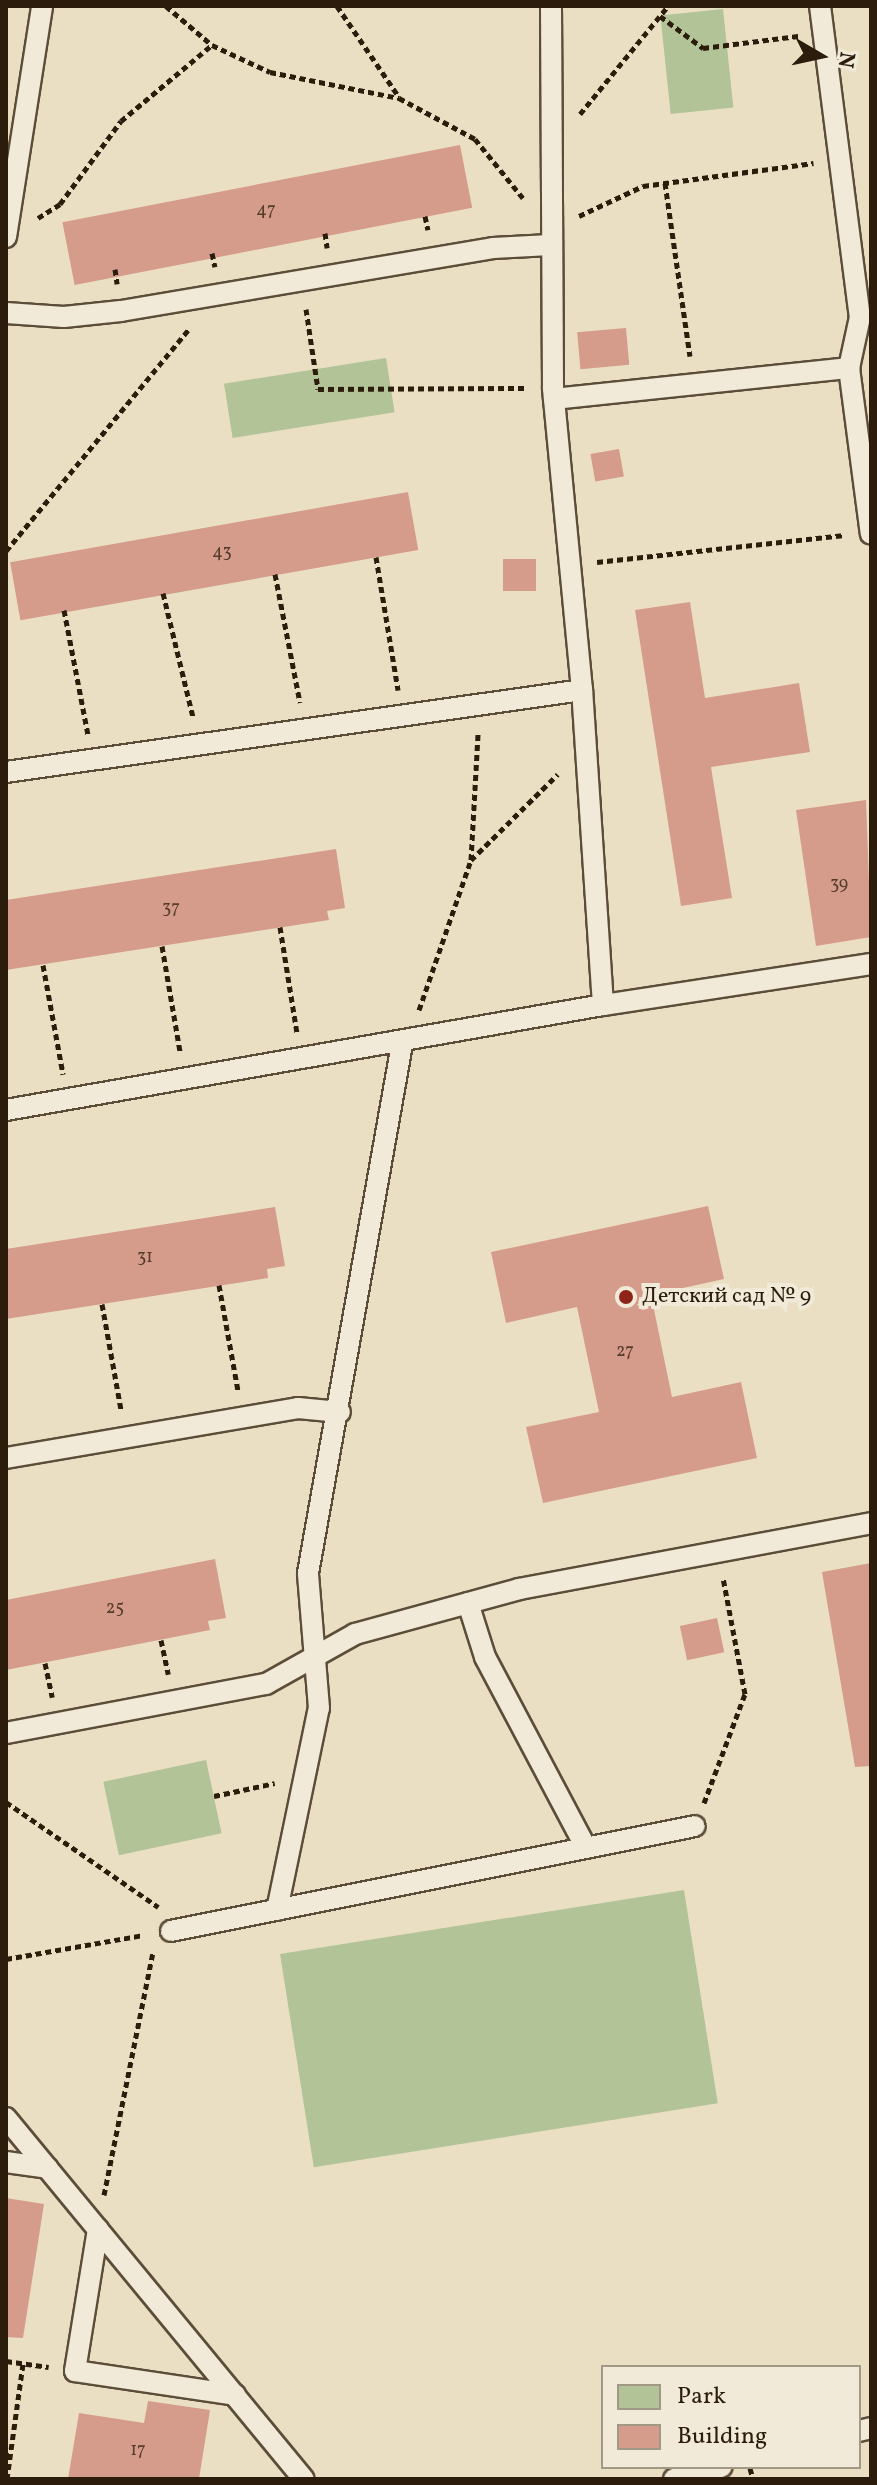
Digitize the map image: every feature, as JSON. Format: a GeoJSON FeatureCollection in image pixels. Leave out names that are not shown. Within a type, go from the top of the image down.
{"type":"FeatureCollection","features":[{"type":"Feature","properties":{"kind":"lane"},"geometry":{"type":"LineString","coordinates":[[6,237],[42,6]]}},
{"type":"Feature","properties":{"kind":"lane"},"geometry":{"type":"LineString","coordinates":[[551,6],[550,238],[554,399],[572,565],[603,1005]]}},
{"type":"Feature","properties":{"kind":"lane"},"geometry":{"type":"LineString","coordinates":[[820,6],[860,317],[849,368],[862,398],[870,533]]}},
{"type":"Feature","properties":{"kind":"lane"},"geometry":{"type":"LineString","coordinates":[[6,313],[64,317],[121,311],[550,238]]}},
{"type":"Feature","properties":{"kind":"lane"},"geometry":{"type":"LineString","coordinates":[[554,399],[849,368]]}},
{"type":"Feature","properties":{"kind":"lane"},"geometry":{"type":"LineString","coordinates":[[6,772],[582,690]]}},
{"type":"Feature","properties":{"kind":"lane"},"geometry":{"type":"LineString","coordinates":[[6,1110],[402,1044],[603,1005],[871,964]]}},
{"type":"Feature","properties":{"kind":"lane"},"geometry":{"type":"LineString","coordinates":[[277,1910],[319,1708],[308,1573],[340,1412],[402,1044]]}},
{"type":"Feature","properties":{"kind":"lane"},"geometry":{"type":"LineString","coordinates":[[6,1458],[298,1408],[340,1412]]}},
{"type":"Feature","properties":{"kind":"lane"},"geometry":{"type":"LineString","coordinates":[[6,1733],[266,1684],[355,1634],[468,1603],[871,1523]]}},
{"type":"Feature","properties":{"kind":"lane"},"geometry":{"type":"LineString","coordinates":[[468,1603],[485,1657],[586,1848]]}},
{"type":"Feature","properties":{"kind":"lane"},"geometry":{"type":"LineString","coordinates":[[165,1926],[277,1910],[695,1826]]}},
{"type":"Feature","properties":{"kind":"lane"},"geometry":{"type":"LineString","coordinates":[[6,2118],[304,2479]]}},
{"type":"Feature","properties":{"kind":"lane"},"geometry":{"type":"LineString","coordinates":[[6,2162],[48,2168]]}},
{"type":"Feature","properties":{"kind":"lane"},"geometry":{"type":"LineString","coordinates":[[98,2229],[75,2371],[235,2395]]}},
{"type":"Feature","properties":{"kind":"lane"},"geometry":{"type":"LineString","coordinates":[[674,2479],[713,2469]]}},
{"type":"Feature","properties":{"kind":"path"},"geometry":{"type":"LineString","coordinates":[[166,6],[212,45],[270,72],[399,98],[475,139],[550,238]]}},
{"type":"Feature","properties":{"kind":"path"},"geometry":{"type":"LineString","coordinates":[[337,6],[399,98]]}},
{"type":"Feature","properties":{"kind":"path"},"geometry":{"type":"LineString","coordinates":[[572,123],[668,6]]}},
{"type":"Feature","properties":{"kind":"path"},"geometry":{"type":"LineString","coordinates":[[660,16],[703,48],[815,33]]}},
{"type":"Feature","properties":{"kind":"path"},"geometry":{"type":"LineString","coordinates":[[28,224],[60,204],[121,121],[212,45]]}},
{"type":"Feature","properties":{"kind":"path"},"geometry":{"type":"LineString","coordinates":[[574,218],[643,186],[818,162]]}},
{"type":"Feature","properties":{"kind":"path"},"geometry":{"type":"LineString","coordinates":[[665,183],[691,363]]}},
{"type":"Feature","properties":{"kind":"path"},"geometry":{"type":"LineString","coordinates":[[304,297],[318,389],[532,388]]}},
{"type":"Feature","properties":{"kind":"path"},"geometry":{"type":"LineString","coordinates":[[6,551],[180,341]]}},
{"type":"Feature","properties":{"kind":"path"},"geometry":{"type":"LineString","coordinates":[[572,565],[870,533]]}},
{"type":"Feature","properties":{"kind":"path"},"geometry":{"type":"LineString","coordinates":[[376,557],[402,716]]}},
{"type":"Feature","properties":{"kind":"path"},"geometry":{"type":"LineString","coordinates":[[275,574],[305,730]]}},
{"type":"Feature","properties":{"kind":"path"},"geometry":{"type":"LineString","coordinates":[[163,593],[199,745]]}},
{"type":"Feature","properties":{"kind":"path"},"geometry":{"type":"LineString","coordinates":[[64,610],[93,760]]}},
{"type":"Feature","properties":{"kind":"path"},"geometry":{"type":"LineString","coordinates":[[412,1024],[430,990],[471,860],[478,729]]}},
{"type":"Feature","properties":{"kind":"path"},"geometry":{"type":"LineString","coordinates":[[471,860],[569,763]]}},
{"type":"Feature","properties":{"kind":"path"},"geometry":{"type":"LineString","coordinates":[[280,927],[302,1060]]}},
{"type":"Feature","properties":{"kind":"path"},"geometry":{"type":"LineString","coordinates":[[162,946],[185,1080]]}},
{"type":"Feature","properties":{"kind":"path"},"geometry":{"type":"LineString","coordinates":[[43,965],[67,1099]]}},
{"type":"Feature","properties":{"kind":"path"},"geometry":{"type":"LineString","coordinates":[[219,1285],[243,1418]]}},
{"type":"Feature","properties":{"kind":"path"},"geometry":{"type":"LineString","coordinates":[[102,1304],[126,1438]]}},
{"type":"Feature","properties":{"kind":"path"},"geometry":{"type":"LineString","coordinates":[[695,1826],[745,1694],[718,1552]]}},
{"type":"Feature","properties":{"kind":"path"},"geometry":{"type":"LineString","coordinates":[[214,1796],[305,1776]]}},
{"type":"Feature","properties":{"kind":"path"},"geometry":{"type":"LineString","coordinates":[[6,1802],[165,1926]]}},
{"type":"Feature","properties":{"kind":"path"},"geometry":{"type":"LineString","coordinates":[[6,1959],[165,1926]]}},
{"type":"Feature","properties":{"kind":"path"},"geometry":{"type":"LineString","coordinates":[[102,2206],[154,1948]]}},
{"type":"Feature","properties":{"kind":"path"},"geometry":{"type":"LineString","coordinates":[[6,2361],[75,2371]]}},
{"type":"Feature","properties":{"kind":"path"},"geometry":{"type":"LineString","coordinates":[[7,2479],[23,2363]]}},
{"type":"Feature","properties":{"kind":"green space"},"geometry":{"type":"Polygon","coordinates":[[[723,9],[733,107],[671,114],[660,16],[723,9]]]}},
{"type":"Feature","properties":{"kind":"green space"},"geometry":{"type":"Polygon","coordinates":[[[386,358],[395,412],[233,438],[224,384],[386,358]]]}},
{"type":"Feature","properties":{"kind":"green space"},"geometry":{"type":"Polygon","coordinates":[[[206,1760],[222,1833],[119,1855],[103,1782],[206,1760]]]}},
{"type":"Feature","properties":{"kind":"green space"},"geometry":{"type":"Polygon","coordinates":[[[684,1890],[718,2103],[314,2167],[280,1954],[684,1890]]]}},
{"type":"Feature","properties":{"kind":"building"},"geometry":{"type":"Polygon","coordinates":[[[460,145],[472,208],[75,285],[62,222],[460,145]]]}},
{"type":"Feature","properties":{"kind":"building"},"geometry":{"type":"Polygon","coordinates":[[[626,328],[629,365],[580,369],[577,332],[626,328]]]}},
{"type":"Feature","properties":{"kind":"building"},"geometry":{"type":"Polygon","coordinates":[[[619,449],[624,477],[595,482],[590,454],[619,449]]]}},
{"type":"Feature","properties":{"kind":"building"},"geometry":{"type":"Polygon","coordinates":[[[408,492],[418,550],[20,620],[10,562],[408,492]]]}},
{"type":"Feature","properties":{"kind":"building"},"geometry":{"type":"Polygon","coordinates":[[[503,559],[536,559],[536,591],[503,591],[503,559]]]}},
{"type":"Feature","properties":{"kind":"building"},"geometry":{"type":"Polygon","coordinates":[[[690,602],[705,698],[799,683],[810,752],[711,767],[732,898],[681,906],[635,610],[690,602]]]}},
{"type":"Feature","properties":{"kind":"building"},"geometry":{"type":"Polygon","coordinates":[[[866,800],[871,937],[816,946],[796,810],[866,800]]]}},
{"type":"Feature","properties":{"kind":"building"},"geometry":{"type":"Polygon","coordinates":[[[336,849],[345,908],[327,911],[329,920],[6,970],[6,900],[336,849]]]}},
{"type":"Feature","properties":{"kind":"building"},"geometry":{"type":"Polygon","coordinates":[[[708,1206],[724,1279],[651,1295],[672,1397],[741,1382],[757,1458],[543,1503],[526,1427],[599,1412],[577,1307],[506,1323],[491,1252],[708,1206]]]}},
{"type":"Feature","properties":{"kind":"building"},"geometry":{"type":"Polygon","coordinates":[[[275,1207],[285,1266],[267,1269],[268,1278],[6,1319],[6,1249],[275,1207]]]}},
{"type":"Feature","properties":{"kind":"building"},"geometry":{"type":"Polygon","coordinates":[[[215,1559],[226,1618],[208,1621],[210,1630],[6,1670],[6,1600],[215,1559]]]}},
{"type":"Feature","properties":{"kind":"building"},"geometry":{"type":"Polygon","coordinates":[[[871,1563],[871,1766],[855,1767],[822,1572],[871,1563]]]}},
{"type":"Feature","properties":{"kind":"building"},"geometry":{"type":"Polygon","coordinates":[[[717,1618],[724,1652],[687,1660],[680,1626],[717,1618]]]}},
{"type":"Feature","properties":{"kind":"building"},"geometry":{"type":"Polygon","coordinates":[[[6,2198],[44,2204],[23,2338],[6,2337],[6,2198]]]}},
{"type":"Feature","properties":{"kind":"building"},"geometry":{"type":"Polygon","coordinates":[[[148,2401],[210,2410],[199,2479],[68,2479],[79,2413],[144,2423],[148,2401]]]}},
{"type":"Feature","properties":{"kind":"place","name":"Детский сад № 9"},"geometry":{"type":"Point","coordinates":[626,1297]}}]}
